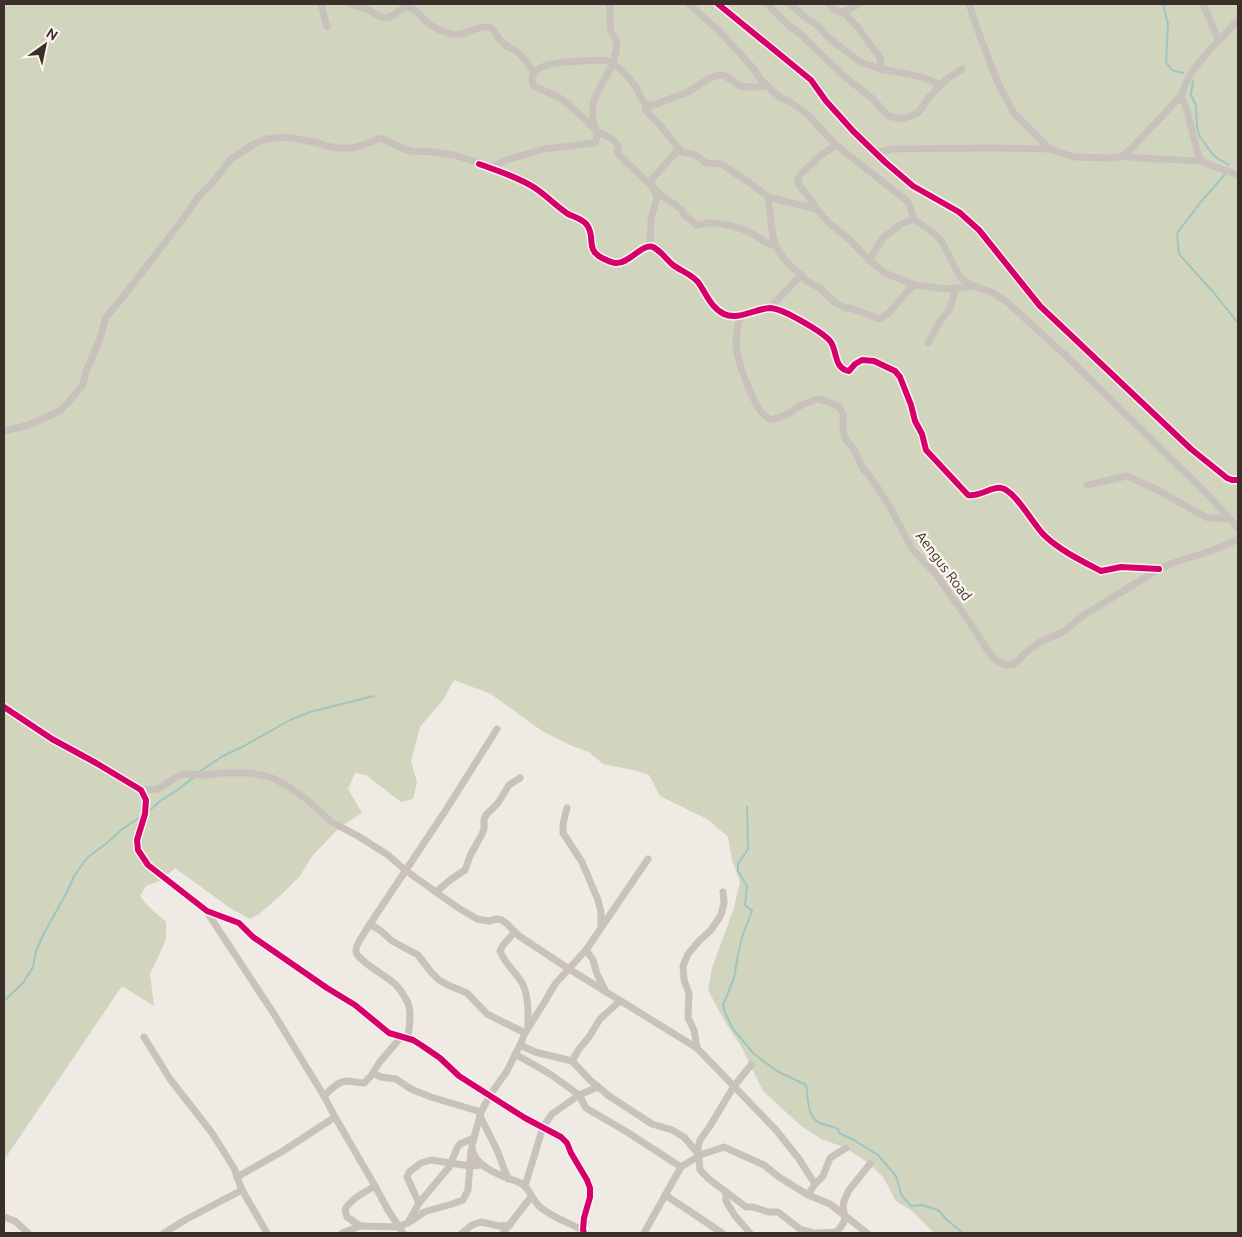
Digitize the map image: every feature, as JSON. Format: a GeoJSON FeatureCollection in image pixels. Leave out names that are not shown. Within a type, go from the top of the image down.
{"type":"FeatureCollection","features":[{"type":"Feature","properties":{"kind":"street"},"geometry":{"type":"LineString","coordinates":[[321,4],[327,26]]}},
{"type":"Feature","properties":{"kind":"street"},"geometry":{"type":"LineString","coordinates":[[350,4],[386,18],[391,17],[404,8],[410,8],[431,25],[455,35],[461,35],[483,27],[490,28],[494,30],[502,43],[516,51],[534,72]]}},
{"type":"Feature","properties":{"kind":"street"},"geometry":{"type":"LineString","coordinates":[[479,164],[494,166],[506,160],[545,149],[596,142],[593,106],[596,94],[611,67],[617,43],[611,31],[610,4]]}},
{"type":"Feature","properties":{"kind":"street"},"geometry":{"type":"LineString","coordinates":[[689,4],[723,35],[767,86],[781,98],[789,101],[806,114],[836,145],[907,201],[914,219],[936,235],[960,277],[1007,302],[1064,354],[1209,496],[1238,528]]}},
{"type":"Feature","properties":{"kind":"street"},"geometry":{"type":"LineString","coordinates":[[718,4],[811,80],[826,101],[853,131],[913,186],[969,220],[1040,306],[1191,449],[1227,478],[1238,480]]}},
{"type":"Feature","properties":{"kind":"street"},"geometry":{"type":"LineString","coordinates":[[767,4],[846,77],[873,99],[888,116],[902,119],[919,112],[929,97],[946,79],[962,69]]}},
{"type":"Feature","properties":{"kind":"street"},"geometry":{"type":"LineString","coordinates":[[790,4],[862,63],[881,69],[922,77],[941,85]]}},
{"type":"Feature","properties":{"kind":"street"},"geometry":{"type":"LineString","coordinates":[[829,4],[838,12],[844,12],[859,4]]}},
{"type":"Feature","properties":{"kind":"street"},"geometry":{"type":"LineString","coordinates":[[969,4],[997,81],[1014,113],[1050,150]]}},
{"type":"Feature","properties":{"kind":"street"},"geometry":{"type":"LineString","coordinates":[[1203,4],[1218,41]]}},
{"type":"Feature","properties":{"kind":"street"},"geometry":{"type":"LineString","coordinates":[[844,12],[858,27],[880,57],[881,69]]}},
{"type":"Feature","properties":{"kind":"street"},"geometry":{"type":"LineString","coordinates":[[1123,156],[1181,96],[1194,69],[1238,20]]}},
{"type":"Feature","properties":{"kind":"street"},"geometry":{"type":"LineString","coordinates":[[775,244],[768,244],[750,232],[726,224],[708,222],[696,225],[687,218],[682,210],[661,196],[619,155],[616,141],[596,130],[566,102],[534,86],[532,78],[534,72],[558,62],[606,60],[612,63],[630,80],[646,104],[647,112],[681,152],[696,155],[706,163],[721,164],[750,182],[768,198],[817,209]]}},
{"type":"Feature","properties":{"kind":"street"},"geometry":{"type":"LineString","coordinates":[[646,104],[651,106],[688,92],[718,74],[724,75],[740,86],[767,86]]}},
{"type":"Feature","properties":{"kind":"street"},"geometry":{"type":"LineString","coordinates":[[1181,96],[1186,107],[1197,153],[1201,161]]}},
{"type":"Feature","properties":{"kind":"street"},"geometry":{"type":"LineString","coordinates":[[4,431],[29,425],[61,410],[83,385],[106,317],[199,196],[231,159],[258,142],[268,139],[288,137],[338,148],[352,148],[381,138],[404,149],[418,152],[454,154],[514,177],[534,188],[587,225],[594,252],[602,258],[616,263],[623,262],[646,247],[650,246],[656,249],[678,268],[694,277],[711,304],[731,317],[770,308],[794,317],[832,342],[840,367],[844,370],[849,371],[862,360],[874,361],[896,371],[911,405],[926,450],[968,494],[974,495],[1000,487],[1006,489],[1044,536],[1068,554],[1101,571],[1121,566],[1159,568]]}},
{"type":"Feature","properties":{"kind":"street"},"geometry":{"type":"LineString","coordinates":[[836,145],[821,155],[801,174],[797,181],[800,188],[814,202],[827,221],[885,273],[918,286],[923,285],[942,289],[974,286]]}},
{"type":"Feature","properties":{"kind":"street"},"geometry":{"type":"LineString","coordinates":[[876,153],[893,149],[989,148],[1050,150],[1074,157],[1113,158],[1123,156],[1201,161],[1238,175]]}},
{"type":"Feature","properties":{"kind":"street"},"geometry":{"type":"LineString","coordinates":[[650,246],[651,219],[657,198],[652,183],[653,176],[679,149]]}},
{"type":"Feature","properties":{"kind":"street"},"geometry":{"type":"LineString","coordinates":[[768,198],[775,244],[783,257],[801,275],[821,289],[833,301],[845,308],[850,308],[878,319],[883,318],[893,310],[902,296],[915,285]]}},
{"type":"Feature","properties":{"kind":"street"},"geometry":{"type":"LineString","coordinates":[[869,260],[883,238],[901,224],[914,219]]}},
{"type":"Feature","properties":{"kind":"street"},"geometry":{"type":"LineString","coordinates":[[770,308],[801,275]]}},
{"type":"Feature","properties":{"kind":"street"},"geometry":{"type":"LineString","coordinates":[[928,343],[941,320],[950,310],[956,288]]}},
{"type":"Feature","properties":{"kind":"street","name":"Aengus Road"},"geometry":{"type":"LineString","coordinates":[[740,315],[736,346],[751,393],[760,410],[771,420],[803,404],[818,399],[840,407],[843,414],[843,431],[846,440],[854,449],[863,469],[870,476],[890,507],[912,549],[935,573],[990,654],[1001,664],[1014,664],[1018,662],[1026,652],[1040,642],[1063,632],[1090,612],[1159,568],[1214,550],[1238,539]]}},
{"type":"Feature","properties":{"kind":"street"},"geometry":{"type":"LineString","coordinates":[[1087,486],[1127,476],[1160,491],[1205,517],[1229,518]]}},
{"type":"Feature","properties":{"kind":"street"},"geometry":{"type":"LineString","coordinates":[[4,707],[52,739],[142,790],[158,789],[183,774],[250,773],[275,779],[306,799],[333,823],[388,855],[405,870],[477,919],[489,921],[502,920],[515,932],[569,969],[697,1048],[776,1130],[815,1184]]}},
{"type":"Feature","properties":{"kind":"street"},"geometry":{"type":"LineString","coordinates":[[324,1096],[342,1082],[364,1083],[379,1063],[404,1037],[410,1018],[408,1003],[396,985],[382,973],[365,963],[356,952],[370,924],[497,729]]}},
{"type":"Feature","properties":{"kind":"street"},"geometry":{"type":"LineString","coordinates":[[436,892],[465,870],[484,829],[486,815],[498,803],[509,785],[520,778]]}},
{"type":"Feature","properties":{"kind":"street"},"geometry":{"type":"LineString","coordinates":[[142,790],[146,800],[145,814],[137,840],[138,850],[148,865],[207,911],[274,1014],[324,1096],[403,1233]]}},
{"type":"Feature","properties":{"kind":"street"},"geometry":{"type":"LineString","coordinates":[[567,808],[563,833],[579,857],[598,900],[601,912],[601,928]]}},
{"type":"Feature","properties":{"kind":"street"},"geometry":{"type":"LineString","coordinates":[[342,1233],[360,1226],[403,1226],[424,1212],[463,1200],[468,1190],[474,1138],[480,1114],[490,1095],[507,1071],[527,1030],[555,984],[586,950],[648,860]]}},
{"type":"Feature","properties":{"kind":"street"},"geometry":{"type":"LineString","coordinates":[[697,1048],[694,1030],[688,1018],[689,993],[684,980],[683,966],[688,954],[711,930],[720,915],[724,904],[724,892]]}},
{"type":"Feature","properties":{"kind":"street"},"geometry":{"type":"LineString","coordinates":[[207,911],[240,922],[253,937],[326,988],[356,1005],[389,1033],[404,1037],[427,1048],[459,1076],[525,1118],[561,1137],[567,1143],[590,1188],[590,1197],[584,1218],[585,1232]]}},
{"type":"Feature","properties":{"kind":"street"},"geometry":{"type":"LineString","coordinates":[[370,924],[392,941],[418,955],[430,972],[439,980],[467,993],[486,1014],[527,1030]]}},
{"type":"Feature","properties":{"kind":"street"},"geometry":{"type":"LineString","coordinates":[[515,932],[500,951],[525,990],[527,998],[527,1030]]}},
{"type":"Feature","properties":{"kind":"street"},"geometry":{"type":"LineString","coordinates":[[586,950],[593,960],[597,974],[606,992]]}},
{"type":"Feature","properties":{"kind":"street"},"geometry":{"type":"LineString","coordinates":[[572,1061],[600,1019],[620,1001]]}},
{"type":"Feature","properties":{"kind":"street"},"geometry":{"type":"LineString","coordinates":[[144,1036],[170,1079],[212,1133],[234,1168],[242,1190],[267,1233]]}},
{"type":"Feature","properties":{"kind":"street"},"geometry":{"type":"LineString","coordinates":[[520,1045],[536,1052],[572,1061],[609,1096],[652,1124],[672,1130],[684,1137],[700,1155]]}},
{"type":"Feature","properties":{"kind":"street"},"geometry":{"type":"LineString","coordinates":[[515,1054],[550,1074],[579,1095],[586,1108],[681,1167]]}},
{"type":"Feature","properties":{"kind":"street"},"geometry":{"type":"LineString","coordinates":[[751,1064],[734,1086],[728,1099],[700,1140],[698,1147],[700,1170],[709,1180],[746,1207],[754,1207],[768,1212],[778,1212],[800,1229],[814,1233],[836,1232],[840,1228],[845,1216],[843,1207],[849,1190],[870,1164]]}},
{"type":"Feature","properties":{"kind":"street"},"geometry":{"type":"LineString","coordinates":[[373,1072],[381,1077],[396,1079],[412,1089],[431,1097],[480,1114],[508,1178]]}},
{"type":"Feature","properties":{"kind":"street"},"geometry":{"type":"LineString","coordinates":[[525,1186],[543,1127],[552,1114],[579,1095],[598,1087]]}},
{"type":"Feature","properties":{"kind":"street"},"geometry":{"type":"LineString","coordinates":[[238,1177],[283,1151],[335,1117]]}},
{"type":"Feature","properties":{"kind":"street"},"geometry":{"type":"LineString","coordinates":[[410,1222],[418,1203],[451,1164],[460,1144],[474,1138]]}},
{"type":"Feature","properties":{"kind":"street"},"geometry":{"type":"LineString","coordinates":[[644,1233],[681,1167],[700,1155],[724,1147],[764,1165],[808,1195],[830,1204],[867,1233]]}},
{"type":"Feature","properties":{"kind":"street"},"geometry":{"type":"LineString","coordinates":[[808,1195],[823,1176],[830,1158],[846,1148]]}},
{"type":"Feature","properties":{"kind":"street"},"geometry":{"type":"LineString","coordinates":[[472,1151],[483,1165],[525,1186],[531,1197],[546,1212],[585,1232]]}},
{"type":"Feature","properties":{"kind":"street"},"geometry":{"type":"LineString","coordinates":[[418,1203],[407,1175],[421,1163],[431,1160],[470,1166],[483,1165]]}},
{"type":"Feature","properties":{"kind":"street"},"geometry":{"type":"LineString","coordinates":[[360,1226],[347,1216],[345,1210],[347,1205],[375,1186]]}},
{"type":"Feature","properties":{"kind":"street"},"geometry":{"type":"LineString","coordinates":[[164,1233],[242,1190]]}},
{"type":"Feature","properties":{"kind":"street"},"geometry":{"type":"LineString","coordinates":[[726,1192],[726,1201],[735,1216],[750,1233]]}},
{"type":"Feature","properties":{"kind":"street"},"geometry":{"type":"LineString","coordinates":[[665,1196],[722,1233]]}},
{"type":"Feature","properties":{"kind":"street"},"geometry":{"type":"LineString","coordinates":[[503,1233],[531,1197]]}},
{"type":"Feature","properties":{"kind":"street"},"geometry":{"type":"LineString","coordinates":[[4,1217],[15,1221],[28,1233]]}},
{"type":"Feature","properties":{"kind":"street"},"geometry":{"type":"LineString","coordinates":[[462,1233],[472,1225],[481,1222],[499,1226],[510,1225]]}},
{"type":"Feature","properties":{"kind":"green space"},"geometry":{"type":"Polygon","coordinates":[[[4,4],[1238,4],[1238,1233],[934,1233],[912,1211],[896,1201],[883,1177],[870,1164],[846,1148],[821,1139],[800,1125],[763,1091],[741,1046],[725,1022],[708,990],[712,968],[733,911],[740,882],[732,860],[728,837],[707,819],[660,796],[649,775],[603,764],[589,752],[542,731],[491,694],[454,680],[443,700],[420,727],[411,761],[417,782],[413,799],[401,802],[366,775],[355,773],[348,789],[362,813],[340,827],[313,855],[299,877],[259,914],[250,919],[230,908],[175,868],[162,880],[146,886],[140,896],[166,922],[166,940],[150,974],[154,1006],[122,986],[4,1160],[4,4]]]}},
{"type":"Feature","properties":{"kind":"waterway"},"geometry":{"type":"LineString","coordinates":[[1163,4],[1168,24],[1166,62],[1172,70],[1183,73]]}},
{"type":"Feature","properties":{"kind":"waterway"},"geometry":{"type":"LineString","coordinates":[[1193,81],[1191,95],[1196,105],[1197,128],[1200,137],[1217,158],[1229,165]]}},
{"type":"Feature","properties":{"kind":"waterway"},"geometry":{"type":"LineString","coordinates":[[1225,174],[1177,233],[1179,254],[1238,323]]}},
{"type":"Feature","properties":{"kind":"waterway"},"geometry":{"type":"LineString","coordinates":[[199,772],[223,756],[290,720],[310,712],[374,696]]}},
{"type":"Feature","properties":{"kind":"waterway"},"geometry":{"type":"LineString","coordinates":[[148,812],[194,777]]}},
{"type":"Feature","properties":{"kind":"waterway"},"geometry":{"type":"LineString","coordinates":[[747,807],[748,849],[738,864],[738,871],[747,886],[745,905],[752,911],[742,937],[734,978],[723,1005],[733,1029],[754,1054],[777,1071],[806,1085],[810,1111],[814,1119],[838,1129],[839,1133],[878,1155],[896,1176],[902,1196],[911,1206],[922,1205],[938,1210],[963,1233]]}},
{"type":"Feature","properties":{"kind":"waterway"},"geometry":{"type":"LineString","coordinates":[[4,1001],[23,983],[33,967],[36,951],[43,935],[74,876],[87,858],[121,830],[142,816]]}},
{"type":"Feature","properties":{"kind":"cycle path"},"geometry":{"type":"LineString","coordinates":[[718,4],[811,80],[826,101],[853,131],[885,162],[913,186],[959,212],[979,230],[1040,306],[1191,449],[1227,478],[1238,480]]}},
{"type":"Feature","properties":{"kind":"cycle path"},"geometry":{"type":"LineString","coordinates":[[479,164],[508,174],[528,184],[559,208],[583,221],[590,229],[594,251],[602,258],[616,263],[621,262],[644,248],[653,247],[673,265],[695,279],[712,304],[724,314],[735,316],[765,309],[777,309],[816,329],[826,337],[832,344],[837,360],[844,370],[849,371],[862,360],[874,361],[895,371],[900,377],[911,405],[926,450],[968,495],[997,488],[1006,490],[1018,501],[1045,536],[1072,555],[1101,571],[1121,567],[1159,569]]}},
{"type":"Feature","properties":{"kind":"cycle path"},"geometry":{"type":"LineString","coordinates":[[4,707],[52,739],[141,790],[146,800],[145,814],[137,840],[138,850],[148,865],[207,911],[239,923],[253,937],[355,1005],[389,1033],[413,1040],[440,1058],[459,1076],[525,1118],[561,1137],[567,1143],[590,1188],[590,1197],[584,1218],[584,1233]]}}]}
